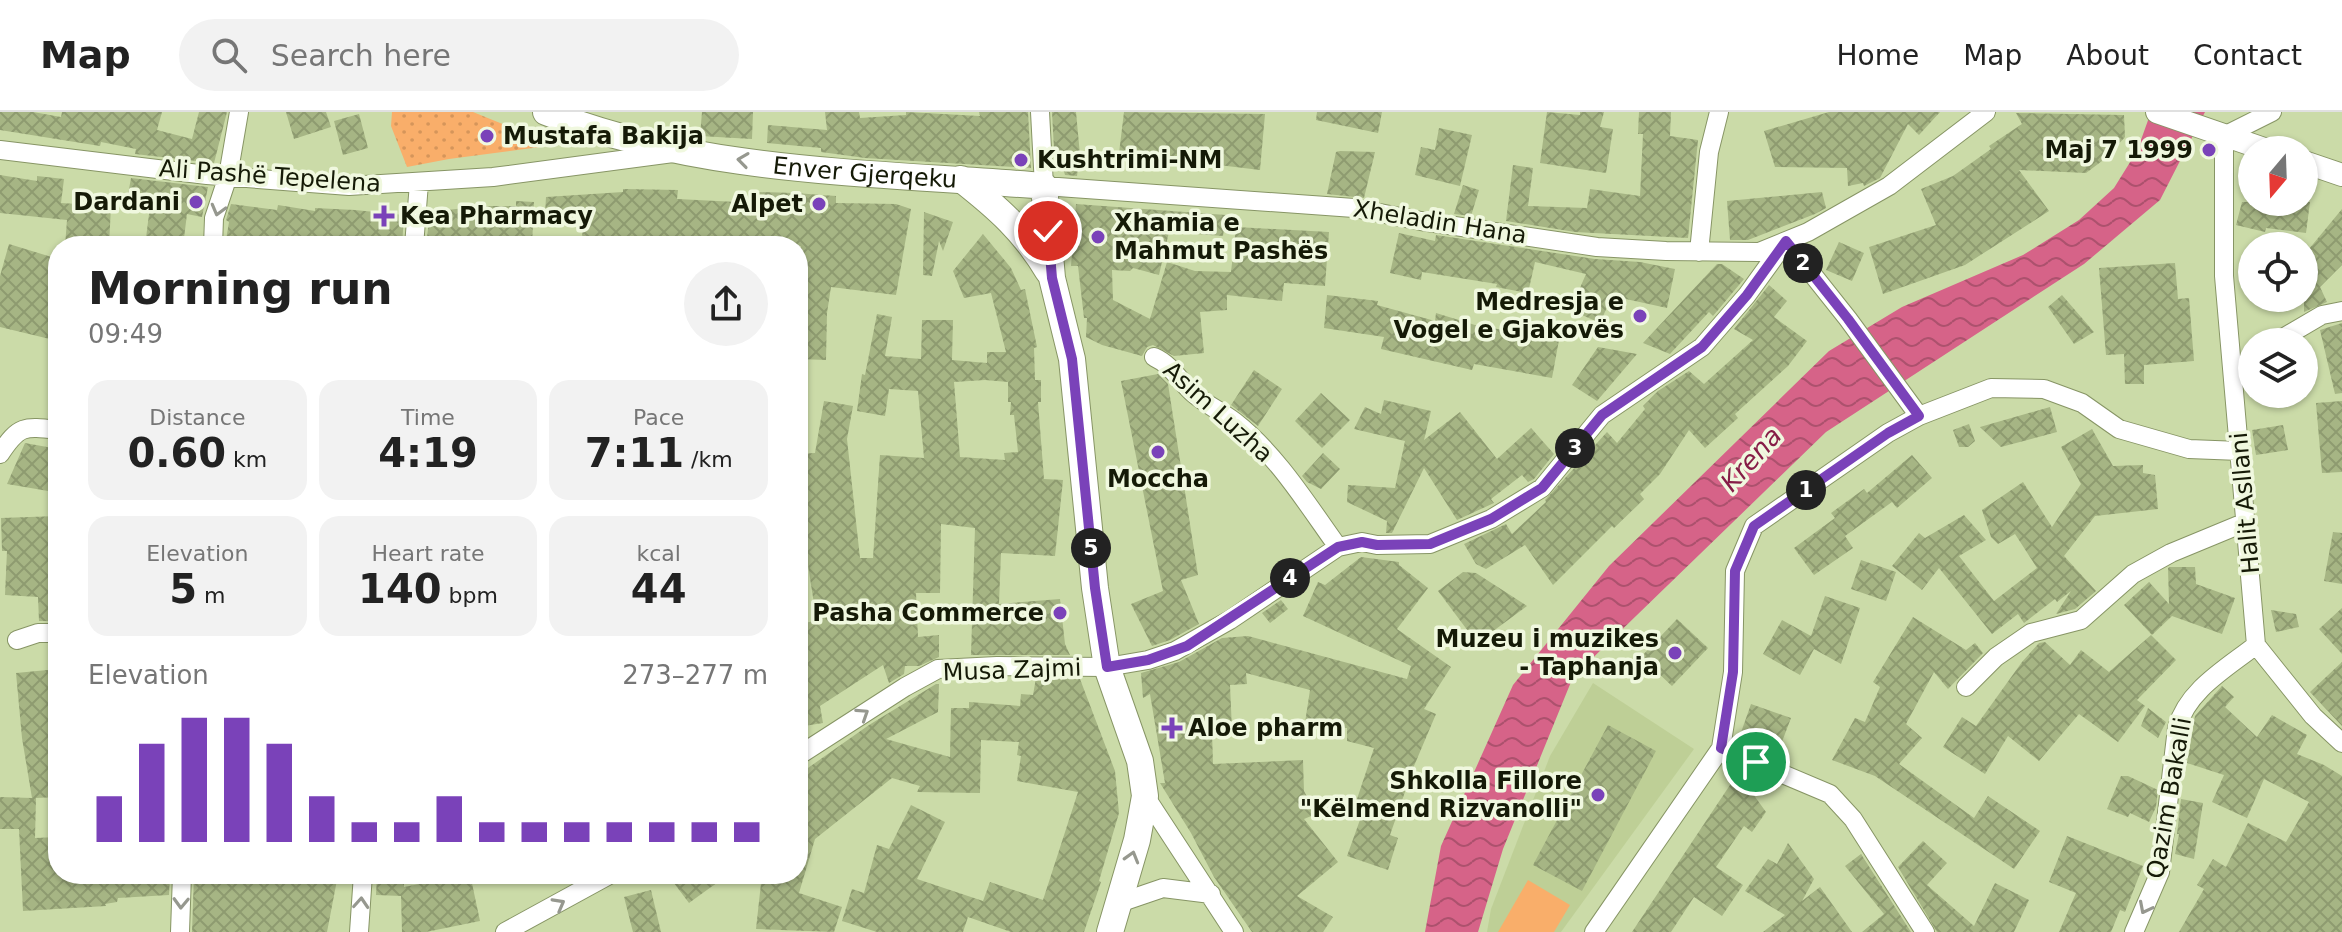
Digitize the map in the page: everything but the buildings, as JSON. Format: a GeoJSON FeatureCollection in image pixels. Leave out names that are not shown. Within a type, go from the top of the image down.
{"type":"FeatureCollection","features":[{"type":"Feature","properties":{"kind":"main road","name":"Enver Gjerqeku"},"geometry":{"type":"LineString","coordinates":[[546,112],[617,135],[686,152],[815,170],[1044,186]]}},
{"type":"Feature","properties":{"kind":"main road"},"geometry":{"type":"LineString","coordinates":[[961,179],[1008,217],[1031,243],[1052,278]]}},
{"type":"Feature","properties":{"kind":"main road"},"geometry":{"type":"LineString","coordinates":[[1044,186],[1052,278],[1072,359],[1095,588],[1107,667],[1140,761],[1145,796],[1137,840],[1110,932]]}},
{"type":"Feature","properties":{"kind":"street"},"geometry":{"type":"LineString","coordinates":[[213,236],[214,218],[228,176],[239,112]]}},
{"type":"Feature","properties":{"kind":"street"},"geometry":{"type":"LineString","coordinates":[[1040,112],[1044,186]]}},
{"type":"Feature","properties":{"kind":"street"},"geometry":{"type":"LineString","coordinates":[[1699,252],[1709,152],[1719,112]]}},
{"type":"Feature","properties":{"kind":"street","name":"Xheladin Hana"},"geometry":{"type":"LineString","coordinates":[[1044,186],[1354,208],[1597,247],[1759,252],[1808,232],[1889,186],[1986,112]]}},
{"type":"Feature","properties":{"kind":"street"},"geometry":{"type":"LineString","coordinates":[[2157,112],[2238,141]]}},
{"type":"Feature","properties":{"kind":"street"},"geometry":{"type":"LineString","coordinates":[[2224,136],[2272,112]]}},
{"type":"Feature","properties":{"kind":"street","name":"Halit Asllani"},"geometry":{"type":"LineString","coordinates":[[2224,136],[2224,276],[2256,645]]}},
{"type":"Feature","properties":{"kind":"street","name":"Ali Pashë Tepelena"},"geometry":{"type":"LineString","coordinates":[[0,150],[228,176],[349,186],[493,177],[686,152]]}},
{"type":"Feature","properties":{"kind":"street"},"geometry":{"type":"LineString","coordinates":[[2318,167],[2342,175]]}},
{"type":"Feature","properties":{"kind":"street"},"geometry":{"type":"LineString","coordinates":[[415,236],[419,183]]}},
{"type":"Feature","properties":{"kind":"street"},"geometry":{"type":"LineString","coordinates":[[1338,547],[1362,542],[1377,545],[1430,544],[1491,519],[1542,488],[1602,415],[1702,347],[1747,295],[1786,241],[1919,416]]}},
{"type":"Feature","properties":{"kind":"street"},"geometry":{"type":"LineString","coordinates":[[2300,328],[2322,315],[2342,311]]}},
{"type":"Feature","properties":{"kind":"street","name":"Asim Luzha"},"geometry":{"type":"LineString","coordinates":[[1154,357],[1167,363],[1194,394],[1235,422],[1252,438],[1277,464],[1338,547]]}},
{"type":"Feature","properties":{"kind":"street"},"geometry":{"type":"LineString","coordinates":[[2234,366],[2238,364]]}},
{"type":"Feature","properties":{"kind":"street"},"geometry":{"type":"LineString","coordinates":[[1594,932],[1721,748],[1733,672],[1735,571],[1754,526],[1888,433],[1919,416],[1991,388],[2044,389],[2082,403],[2119,429],[2189,449],[2240,451]]}},
{"type":"Feature","properties":{"kind":"street"},"geometry":{"type":"LineString","coordinates":[[0,454],[15,432],[29,426],[48,429]]}},
{"type":"Feature","properties":{"kind":"street"},"geometry":{"type":"LineString","coordinates":[[1966,687],[1996,657],[2031,633],[2081,620],[2133,574],[2171,553],[2246,522]]}},
{"type":"Feature","properties":{"kind":"street","name":"Musa Zajmi"},"geometry":{"type":"LineString","coordinates":[[808,750],[938,669],[1107,667],[1148,660],[1187,646],[1338,547]]}},
{"type":"Feature","properties":{"kind":"street"},"geometry":{"type":"LineString","coordinates":[[17,640],[48,633]]}},
{"type":"Feature","properties":{"kind":"street"},"geometry":{"type":"LineString","coordinates":[[2256,645],[2313,716],[2342,743]]}},
{"type":"Feature","properties":{"kind":"street","name":"Qazim Bakalli"},"geometry":{"type":"LineString","coordinates":[[2134,932],[2160,872],[2177,728],[2182,710],[2192,696],[2256,645]]}},
{"type":"Feature","properties":{"kind":"street"},"geometry":{"type":"LineString","coordinates":[[1721,748],[1830,794],[1853,819],[1925,932]]}},
{"type":"Feature","properties":{"kind":"street"},"geometry":{"type":"LineString","coordinates":[[1145,796],[1234,932]]}},
{"type":"Feature","properties":{"kind":"street"},"geometry":{"type":"LineString","coordinates":[[180,932],[182,884]]}},
{"type":"Feature","properties":{"kind":"street"},"geometry":{"type":"LineString","coordinates":[[359,932],[362,884]]}},
{"type":"Feature","properties":{"kind":"street"},"geometry":{"type":"LineString","coordinates":[[505,932],[593,884]]}},
{"type":"Feature","properties":{"kind":"street"},"geometry":{"type":"LineString","coordinates":[[1119,903],[1163,888],[1211,894]]}},
{"type":"Feature","properties":{"kind":"shaded area"},"geometry":{"type":"Polygon","coordinates":[[[392,112],[473,112],[555,145],[407,167],[391,126],[392,112]]]}},
{"type":"Feature","properties":{"kind":"shaded area","name":"Shkolla Fillore \"Këlmend Rizvanolli\""},"geometry":{"type":"Polygon","coordinates":[[[1593,683],[1694,749],[1561,932],[1487,932],[1491,909],[1550,756],[1593,683]]]}},
{"type":"Feature","properties":{"kind":"shaded area"},"geometry":{"type":"Polygon","coordinates":[[[1528,880],[1570,905],[1554,932],[1498,932],[1528,880]]]}},
{"type":"Feature","properties":{"kind":"water","name":"Krena"},"geometry":{"type":"Polygon","coordinates":[[[2151,112],[2205,112],[2160,200],[2084,264],[1826,432],[1573,677],[1503,849],[1478,932],[1425,932],[1441,846],[1513,685],[1609,566],[1829,351],[1902,307],[2023,255],[2079,220],[2114,188],[2137,151],[2151,112]]]}},
{"type":"Feature","properties":{"kind":"place","name":"Mustafa Bakija"},"geometry":{"type":"Point","coordinates":[487,136]}},
{"type":"Feature","properties":{"kind":"place","name":"Maj 7 1999"},"geometry":{"type":"Point","coordinates":[2209,150]}},
{"type":"Feature","properties":{"kind":"place","name":"Kushtrimi-NM"},"geometry":{"type":"Point","coordinates":[1021,160]}},
{"type":"Feature","properties":{"kind":"place","name":"Dardani"},"geometry":{"type":"Point","coordinates":[196,202]}},
{"type":"Feature","properties":{"kind":"place","name":"Alpet"},"geometry":{"type":"Point","coordinates":[819,204]}},
{"type":"Feature","properties":{"kind":"place","name":"Kea Pharmacy"},"geometry":{"type":"Point","coordinates":[384,216]}},
{"type":"Feature","properties":{"kind":"place","name":"Xhamia e Mahmut Pashës"},"geometry":{"type":"Point","coordinates":[1098,237]}},
{"type":"Feature","properties":{"kind":"place","name":"Medresja e Vogel e Gjakovës"},"geometry":{"type":"Point","coordinates":[1640,316]}},
{"type":"Feature","properties":{"kind":"place","name":"Moccha"},"geometry":{"type":"Point","coordinates":[1158,452]}},
{"type":"Feature","properties":{"kind":"place","name":"Pasha Commerce"},"geometry":{"type":"Point","coordinates":[1060,613]}},
{"type":"Feature","properties":{"kind":"place","name":"Muzeu i muzikes - Taphanja"},"geometry":{"type":"Point","coordinates":[1675,653]}},
{"type":"Feature","properties":{"kind":"place","name":"Aloe pharm"},"geometry":{"type":"Point","coordinates":[1172,728]}},
{"type":"Feature","properties":{"kind":"place","name":"Shkolla Fillore \"Këlmend Rizvanolli\""},"geometry":{"type":"Point","coordinates":[1598,795]}},
{"type":"Feature","properties":{"kind":"route"},"geometry":{"type":"LineString","coordinates":[[1048,231],[1052,278],[1072,359],[1095,588],[1107,667],[1148,660],[1187,646],[1338,547],[1362,542],[1377,545],[1430,544],[1491,519],[1542,488],[1602,415],[1702,347],[1747,295],[1786,241],[1919,416],[1888,433],[1754,526],[1735,571],[1733,672],[1721,748],[1756,762]]}}]}
